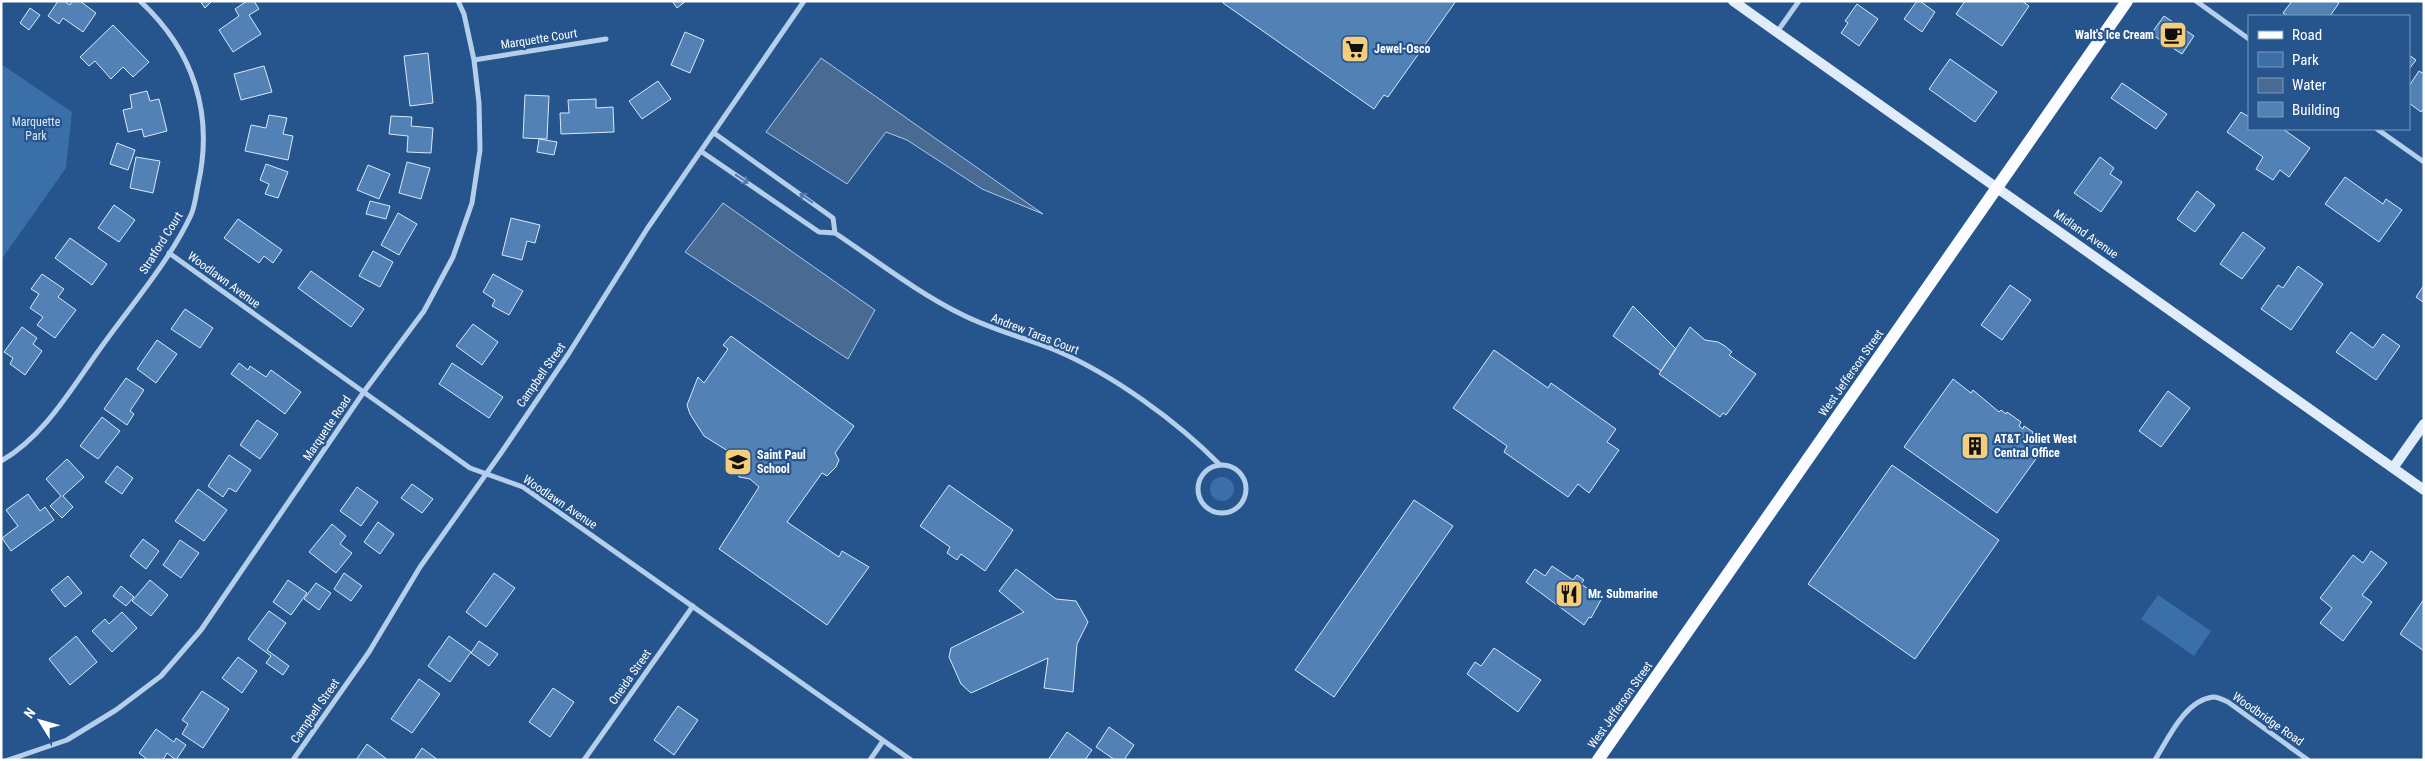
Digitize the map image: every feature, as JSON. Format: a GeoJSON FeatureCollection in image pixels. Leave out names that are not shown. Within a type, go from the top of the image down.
{"type":"FeatureCollection","features":[{"type":"Feature","properties":{"kind":"main road","name":"West Jefferson Street"},"geometry":{"type":"LineString","coordinates":[[1598,760],[2128,1]]}},
{"type":"Feature","properties":{"kind":"street","name":"Stratford Court"},"geometry":{"type":"LineString","coordinates":[[1,462],[20,450],[53,414],[169,253],[192,213],[202,168],[205,128],[196,88],[180,48],[154,14],[140,1]]}},
{"type":"Feature","properties":{"kind":"street","name":"Marquette Road"},"geometry":{"type":"LineString","coordinates":[[8,760],[67,740],[116,710],[161,676],[201,630],[363,393],[424,311],[453,257],[472,203],[480,150],[479,103],[474,60],[464,14],[458,1]]}},
{"type":"Feature","properties":{"kind":"street","name":"Campbell Street"},"geometry":{"type":"LineString","coordinates":[[293,760],[369,652],[420,567],[487,474],[595,314],[628,257],[804,1]]}},
{"type":"Feature","properties":{"kind":"street","name":"Midland Avenue"},"geometry":{"type":"LineString","coordinates":[[1733,1],[2424,490]]}},
{"type":"Feature","properties":{"kind":"street"},"geometry":{"type":"LineString","coordinates":[[1777,32],[1799,1]]}},
{"type":"Feature","properties":{"kind":"street"},"geometry":{"type":"LineString","coordinates":[[2196,1],[2248,37]]}},
{"type":"Feature","properties":{"kind":"street","name":"Marquette Court"},"geometry":{"type":"LineString","coordinates":[[474,60],[606,39]]}},
{"type":"Feature","properties":{"kind":"street"},"geometry":{"type":"LineString","coordinates":[[2378,130],[2424,162]]}},
{"type":"Feature","properties":{"kind":"street"},"geometry":{"type":"LineString","coordinates":[[714,133],[833,218],[835,233]]}},
{"type":"Feature","properties":{"kind":"street","name":"Andrew Taras Court"},"geometry":{"type":"LineString","coordinates":[[702,152],[819,232],[835,233],[960,314],[1001,332],[1056,351],[1111,379],[1198,442],[1220,465],[1236,469],[1246,483],[1247,491],[1240,507],[1224,514],[1208,510],[1202,504],[1198,488],[1205,472],[1220,465]]}},
{"type":"Feature","properties":{"kind":"street","name":"Woodlawn Avenue"},"geometry":{"type":"LineString","coordinates":[[169,253],[470,468],[523,487],[911,760]]}},
{"type":"Feature","properties":{"kind":"street"},"geometry":{"type":"LineString","coordinates":[[2393,468],[2424,424]]}},
{"type":"Feature","properties":{"kind":"street","name":"Oneida Street"},"geometry":{"type":"LineString","coordinates":[[584,760],[693,606]]}},
{"type":"Feature","properties":{"kind":"street","name":"Woodbridge Road"},"geometry":{"type":"LineString","coordinates":[[2155,760],[2187,712],[2200,700],[2215,697],[2228,702],[2308,760]]}},
{"type":"Feature","properties":{"kind":"street"},"geometry":{"type":"LineString","coordinates":[[870,760],[883,741]]}},
{"type":"Feature","properties":{"kind":"green space","name":"Marquette Park"},"geometry":{"type":"Polygon","coordinates":[[[1,64],[72,112],[66,168],[1,260],[1,64]]]}},
{"type":"Feature","properties":{"kind":"green space"},"geometry":{"type":"Polygon","coordinates":[[[1222,477],[1230,481],[1234,489],[1230,497],[1222,501],[1214,497],[1210,489],[1214,481],[1222,477]]]}},
{"type":"Feature","properties":{"kind":"green space"},"geometry":{"type":"Polygon","coordinates":[[[2158,595],[2211,631],[2194,656],[2141,619],[2158,595]]]}},
{"type":"Feature","properties":{"kind":"water"},"geometry":{"type":"Polygon","coordinates":[[[821,58],[1043,214],[982,189],[907,140],[886,132],[847,184],[766,132],[821,58]]]}},
{"type":"Feature","properties":{"kind":"water"},"geometry":{"type":"Polygon","coordinates":[[[723,203],[875,310],[848,359],[685,252],[723,203]]]}},
{"type":"Feature","properties":{"kind":"building"},"geometry":{"type":"Polygon","coordinates":[[[58,1],[64,1],[70,5],[72,1],[80,1],[96,13],[83,32],[63,18],[59,24],[48,16],[58,1]]]}},
{"type":"Feature","properties":{"kind":"building"},"geometry":{"type":"Polygon","coordinates":[[[200,1],[212,1],[205,8],[200,1]]]}},
{"type":"Feature","properties":{"kind":"building"},"geometry":{"type":"Polygon","coordinates":[[[247,1],[254,1],[259,9],[249,15],[261,34],[233,52],[219,30],[239,16],[235,9],[247,1]]]}},
{"type":"Feature","properties":{"kind":"building"},"geometry":{"type":"Polygon","coordinates":[[[672,1],[686,1],[677,8],[672,1]]]}},
{"type":"Feature","properties":{"kind":"building","name":"Jewel-Osco"},"geometry":{"type":"Polygon","coordinates":[[[1224,1],[1456,1],[1388,97],[1384,95],[1374,109],[1223,3],[1224,1]]]}},
{"type":"Feature","properties":{"kind":"building"},"geometry":{"type":"Polygon","coordinates":[[[1917,1],[1920,1],[1935,12],[1922,32],[1904,19],[1917,1]]]}},
{"type":"Feature","properties":{"kind":"building"},"geometry":{"type":"Polygon","coordinates":[[[1965,1],[2022,1],[2029,6],[2002,46],[1956,14],[1965,1]]]}},
{"type":"Feature","properties":{"kind":"building"},"geometry":{"type":"Polygon","coordinates":[[[2292,1],[2336,1],[2339,3],[2331,15],[2286,15],[2283,13],[2292,1]]]}},
{"type":"Feature","properties":{"kind":"building"},"geometry":{"type":"Polygon","coordinates":[[[1857,4],[1878,19],[1859,46],[1841,33],[1848,23],[1845,21],[1857,4]]]}},
{"type":"Feature","properties":{"kind":"building"},"geometry":{"type":"Polygon","coordinates":[[[30,8],[40,15],[29,30],[20,23],[30,8]]]}},
{"type":"Feature","properties":{"kind":"building","name":"Walt's Ice Cream"},"geometry":{"type":"Polygon","coordinates":[[[2164,16],[2194,36],[2182,54],[2151,34],[2164,16]]]}},
{"type":"Feature","properties":{"kind":"building"},"geometry":{"type":"Polygon","coordinates":[[[113,25],[149,62],[133,77],[123,67],[111,79],[95,61],[89,66],[80,57],[113,25]]]}},
{"type":"Feature","properties":{"kind":"building"},"geometry":{"type":"Polygon","coordinates":[[[685,32],[704,40],[690,73],[671,65],[685,32]]]}},
{"type":"Feature","properties":{"kind":"building"},"geometry":{"type":"Polygon","coordinates":[[[428,53],[433,103],[410,106],[404,56],[428,53]]]}},
{"type":"Feature","properties":{"kind":"building"},"geometry":{"type":"Polygon","coordinates":[[[2410,56],[2416,60],[2410,68],[2410,56]]]}},
{"type":"Feature","properties":{"kind":"building"},"geometry":{"type":"Polygon","coordinates":[[[1950,59],[1997,92],[1975,122],[1929,89],[1950,59]]]}},
{"type":"Feature","properties":{"kind":"building"},"geometry":{"type":"Polygon","coordinates":[[[264,66],[272,92],[241,100],[234,74],[264,66]]]}},
{"type":"Feature","properties":{"kind":"building"},"geometry":{"type":"Polygon","coordinates":[[[2419,71],[2424,74],[2424,108],[2421,112],[2410,104],[2410,84],[2419,71]]]}},
{"type":"Feature","properties":{"kind":"building"},"geometry":{"type":"Polygon","coordinates":[[[658,81],[671,99],[642,119],[629,101],[658,81]]]}},
{"type":"Feature","properties":{"kind":"building"},"geometry":{"type":"Polygon","coordinates":[[[2122,83],[2167,114],[2156,129],[2111,98],[2122,83]]]}},
{"type":"Feature","properties":{"kind":"building"},"geometry":{"type":"Polygon","coordinates":[[[147,91],[150,101],[159,99],[167,131],[144,137],[142,129],[128,132],[123,110],[132,108],[130,95],[147,91]]]}},
{"type":"Feature","properties":{"kind":"building"},"geometry":{"type":"Polygon","coordinates":[[[525,95],[549,96],[547,139],[523,138],[525,95]]]}},
{"type":"Feature","properties":{"kind":"building"},"geometry":{"type":"Polygon","coordinates":[[[596,99],[596,108],[613,107],[614,132],[561,134],[560,113],[569,113],[568,100],[596,99]]]}},
{"type":"Feature","properties":{"kind":"building"},"geometry":{"type":"Polygon","coordinates":[[[2241,112],[2248,116],[2248,130],[2284,130],[2310,148],[2289,177],[2280,170],[2273,180],[2256,169],[2263,157],[2227,132],[2241,112]]]}},
{"type":"Feature","properties":{"kind":"building"},"geometry":{"type":"Polygon","coordinates":[[[269,115],[287,118],[283,134],[293,136],[288,160],[245,151],[251,125],[266,128],[269,115]]]}},
{"type":"Feature","properties":{"kind":"building"},"geometry":{"type":"Polygon","coordinates":[[[391,116],[412,117],[411,126],[433,128],[431,153],[407,152],[408,136],[389,134],[391,116]]]}},
{"type":"Feature","properties":{"kind":"building"},"geometry":{"type":"Polygon","coordinates":[[[539,139],[557,142],[554,155],[537,152],[539,139]]]}},
{"type":"Feature","properties":{"kind":"building"},"geometry":{"type":"Polygon","coordinates":[[[117,143],[135,150],[128,170],[110,164],[117,143]]]}},
{"type":"Feature","properties":{"kind":"building"},"geometry":{"type":"Polygon","coordinates":[[[136,157],[160,161],[153,193],[130,188],[136,157]]]}},
{"type":"Feature","properties":{"kind":"building"},"geometry":{"type":"Polygon","coordinates":[[[2100,157],[2114,168],[2110,174],[2122,182],[2101,212],[2074,193],[2100,157]]]}},
{"type":"Feature","properties":{"kind":"building"},"geometry":{"type":"Polygon","coordinates":[[[407,162],[430,168],[421,199],[399,193],[407,162]]]}},
{"type":"Feature","properties":{"kind":"building"},"geometry":{"type":"Polygon","coordinates":[[[266,164],[288,172],[278,198],[265,194],[269,184],[260,180],[266,164]]]}},
{"type":"Feature","properties":{"kind":"building"},"geometry":{"type":"Polygon","coordinates":[[[368,165],[390,174],[379,199],[357,190],[368,165]]]}},
{"type":"Feature","properties":{"kind":"building"},"geometry":{"type":"Polygon","coordinates":[[[2345,177],[2383,204],[2386,199],[2402,210],[2379,242],[2325,204],[2345,177]]]}},
{"type":"Feature","properties":{"kind":"building"},"geometry":{"type":"Polygon","coordinates":[[[2197,191],[2215,205],[2195,232],[2177,219],[2197,191]]]}},
{"type":"Feature","properties":{"kind":"building"},"geometry":{"type":"Polygon","coordinates":[[[370,201],[390,206],[386,219],[366,214],[370,201]]]}},
{"type":"Feature","properties":{"kind":"building"},"geometry":{"type":"Polygon","coordinates":[[[114,205],[135,220],[119,242],[98,228],[114,205]]]}},
{"type":"Feature","properties":{"kind":"building"},"geometry":{"type":"Polygon","coordinates":[[[398,213],[417,224],[399,255],[381,245],[398,213]]]}},
{"type":"Feature","properties":{"kind":"building"},"geometry":{"type":"Polygon","coordinates":[[[511,218],[540,225],[535,243],[527,241],[522,260],[502,255],[511,218]]]}},
{"type":"Feature","properties":{"kind":"building"},"geometry":{"type":"Polygon","coordinates":[[[238,219],[282,250],[273,263],[264,256],[259,263],[224,238],[238,219]]]}},
{"type":"Feature","properties":{"kind":"building"},"geometry":{"type":"Polygon","coordinates":[[[2243,232],[2265,248],[2242,279],[2220,264],[2243,232]]]}},
{"type":"Feature","properties":{"kind":"building"},"geometry":{"type":"Polygon","coordinates":[[[70,238],[107,264],[92,285],[55,258],[70,238]]]}},
{"type":"Feature","properties":{"kind":"building"},"geometry":{"type":"Polygon","coordinates":[[[373,251],[393,262],[380,287],[359,276],[373,251]]]}},
{"type":"Feature","properties":{"kind":"building"},"geometry":{"type":"Polygon","coordinates":[[[2298,266],[2323,284],[2291,330],[2261,309],[2278,285],[2283,288],[2298,266]]]}},
{"type":"Feature","properties":{"kind":"building"},"geometry":{"type":"Polygon","coordinates":[[[311,271],[364,309],[351,327],[298,288],[311,271]]]}},
{"type":"Feature","properties":{"kind":"building"},"geometry":{"type":"Polygon","coordinates":[[[42,274],[64,289],[58,297],[76,310],[55,338],[37,325],[43,317],[30,308],[39,294],[31,289],[42,274]]]}},
{"type":"Feature","properties":{"kind":"building"},"geometry":{"type":"Polygon","coordinates":[[[493,274],[523,291],[509,315],[492,306],[495,300],[483,292],[493,274]]]}},
{"type":"Feature","properties":{"kind":"building"},"geometry":{"type":"Polygon","coordinates":[[[2010,285],[2031,300],[2002,340],[1981,325],[2010,285]]]}},
{"type":"Feature","properties":{"kind":"building"},"geometry":{"type":"Polygon","coordinates":[[[2424,285],[2424,303],[2416,297],[2424,285]]]}},
{"type":"Feature","properties":{"kind":"building"},"geometry":{"type":"Polygon","coordinates":[[[1633,306],[1676,349],[1661,371],[1613,336],[1633,306]]]}},
{"type":"Feature","properties":{"kind":"building"},"geometry":{"type":"Polygon","coordinates":[[[185,309],[213,328],[200,348],[171,329],[185,309]]]}},
{"type":"Feature","properties":{"kind":"building"},"geometry":{"type":"Polygon","coordinates":[[[473,324],[498,342],[482,365],[456,346],[473,324]]]}},
{"type":"Feature","properties":{"kind":"building"},"geometry":{"type":"Polygon","coordinates":[[[22,327],[37,338],[33,344],[42,351],[25,375],[10,364],[13,358],[4,352],[22,327]]]}},
{"type":"Feature","properties":{"kind":"building"},"geometry":{"type":"Polygon","coordinates":[[[1690,327],[1705,340],[1718,342],[1725,346],[1732,352],[1729,355],[1756,374],[1726,415],[1723,413],[1720,417],[1659,374],[1690,327]]]}},
{"type":"Feature","properties":{"kind":"building"},"geometry":{"type":"Polygon","coordinates":[[[2351,332],[2373,348],[2383,334],[2400,346],[2376,380],[2336,352],[2351,332]]]}},
{"type":"Feature","properties":{"kind":"building"},"geometry":{"type":"Polygon","coordinates":[[[731,336],[854,426],[835,453],[839,460],[836,467],[827,476],[822,473],[787,522],[839,557],[842,551],[869,567],[827,625],[719,549],[759,487],[750,479],[739,477],[739,462],[744,461],[704,436],[690,414],[687,405],[698,377],[704,383],[728,349],[723,345],[731,336]]]}},
{"type":"Feature","properties":{"kind":"building"},"geometry":{"type":"Polygon","coordinates":[[[157,340],[177,354],[156,383],[137,369],[157,340]]]}},
{"type":"Feature","properties":{"kind":"building"},"geometry":{"type":"Polygon","coordinates":[[[1494,350],[1548,388],[1551,383],[1616,429],[1607,442],[1619,450],[1589,493],[1578,484],[1568,497],[1504,452],[1507,446],[1453,408],[1494,350]]]}},
{"type":"Feature","properties":{"kind":"building"},"geometry":{"type":"Polygon","coordinates":[[[239,363],[248,370],[250,366],[266,377],[271,370],[301,392],[285,414],[231,374],[239,363]]]}},
{"type":"Feature","properties":{"kind":"building"},"geometry":{"type":"Polygon","coordinates":[[[452,363],[503,397],[489,418],[439,384],[452,363]]]}},
{"type":"Feature","properties":{"kind":"building"},"geometry":{"type":"Polygon","coordinates":[[[126,378],[144,390],[130,411],[134,414],[127,425],[104,409],[126,378]]]}},
{"type":"Feature","properties":{"kind":"building","name":"AT&T Joliet West Central Office"},"geometry":{"type":"Polygon","coordinates":[[[1953,379],[1971,393],[1973,390],[1999,412],[2001,410],[2006,414],[2007,412],[2021,422],[2019,426],[2023,429],[2024,426],[2033,432],[2032,435],[2046,445],[1997,513],[1904,447],[1953,379]]]}},
{"type":"Feature","properties":{"kind":"building"},"geometry":{"type":"Polygon","coordinates":[[[2168,391],[2190,408],[2161,447],[2139,431],[2168,391]]]}},
{"type":"Feature","properties":{"kind":"building"},"geometry":{"type":"Polygon","coordinates":[[[102,417],[120,431],[98,459],[80,446],[102,417]]]}},
{"type":"Feature","properties":{"kind":"building"},"geometry":{"type":"Polygon","coordinates":[[[257,420],[278,434],[260,459],[240,445],[257,420]]]}},
{"type":"Feature","properties":{"kind":"building"},"geometry":{"type":"Polygon","coordinates":[[[229,455],[251,470],[236,492],[229,488],[223,497],[208,486],[229,455]]]}},
{"type":"Feature","properties":{"kind":"building"},"geometry":{"type":"Polygon","coordinates":[[[67,459],[84,477],[63,496],[73,507],[62,518],[50,506],[61,496],[46,479],[67,459]]]}},
{"type":"Feature","properties":{"kind":"building"},"geometry":{"type":"Polygon","coordinates":[[[1892,465],[1999,540],[1915,659],[1808,584],[1892,465]]]}},
{"type":"Feature","properties":{"kind":"building"},"geometry":{"type":"Polygon","coordinates":[[[117,466],[133,478],[122,494],[105,482],[117,466]]]}},
{"type":"Feature","properties":{"kind":"building"},"geometry":{"type":"Polygon","coordinates":[[[412,484],[433,499],[422,513],[401,498],[412,484]]]}},
{"type":"Feature","properties":{"kind":"building"},"geometry":{"type":"Polygon","coordinates":[[[949,485],[1013,530],[985,571],[961,554],[957,560],[947,553],[950,547],[920,526],[949,485]]]}},
{"type":"Feature","properties":{"kind":"building"},"geometry":{"type":"Polygon","coordinates":[[[357,487],[378,502],[361,526],[340,511],[357,487]]]}},
{"type":"Feature","properties":{"kind":"building"},"geometry":{"type":"Polygon","coordinates":[[[198,489],[227,510],[204,541],[175,521],[198,489]]]}},
{"type":"Feature","properties":{"kind":"building"},"geometry":{"type":"Polygon","coordinates":[[[28,494],[40,511],[45,507],[54,520],[11,551],[2,538],[18,526],[6,510],[28,494]]]}},
{"type":"Feature","properties":{"kind":"building"},"geometry":{"type":"Polygon","coordinates":[[[1414,500],[1453,526],[1334,697],[1295,670],[1414,500]]]}},
{"type":"Feature","properties":{"kind":"building"},"geometry":{"type":"Polygon","coordinates":[[[378,522],[394,534],[380,554],[364,542],[378,522]]]}},
{"type":"Feature","properties":{"kind":"building"},"geometry":{"type":"Polygon","coordinates":[[[332,524],[346,536],[340,544],[352,553],[336,573],[309,552],[332,524]]]}},
{"type":"Feature","properties":{"kind":"building"},"geometry":{"type":"Polygon","coordinates":[[[143,539],[159,551],[146,569],[130,556],[143,539]]]}},
{"type":"Feature","properties":{"kind":"building"},"geometry":{"type":"Polygon","coordinates":[[[180,540],[199,553],[181,578],[163,565],[180,540]]]}},
{"type":"Feature","properties":{"kind":"building"},"geometry":{"type":"Polygon","coordinates":[[[2371,551],[2387,563],[2362,595],[2372,602],[2343,641],[2320,623],[2332,608],[2320,598],[2353,555],[2363,563],[2371,551]]]}},
{"type":"Feature","properties":{"kind":"building","name":"Mr. Submarine"},"geometry":{"type":"Polygon","coordinates":[[[1552,566],[1573,580],[1577,575],[1584,580],[1581,584],[1602,598],[1591,618],[1589,617],[1584,625],[1526,582],[1535,569],[1545,576],[1552,566]]]}},
{"type":"Feature","properties":{"kind":"building"},"geometry":{"type":"Polygon","coordinates":[[[1016,569],[1056,599],[1076,601],[1088,622],[1077,644],[1073,692],[1044,688],[1048,658],[971,693],[961,684],[949,657],[951,648],[1024,612],[999,591],[1016,569]]]}},
{"type":"Feature","properties":{"kind":"building"},"geometry":{"type":"Polygon","coordinates":[[[344,573],[362,586],[351,601],[334,589],[344,573]]]}},
{"type":"Feature","properties":{"kind":"building"},"geometry":{"type":"Polygon","coordinates":[[[494,573],[515,588],[486,627],[466,612],[494,573]]]}},
{"type":"Feature","properties":{"kind":"building"},"geometry":{"type":"Polygon","coordinates":[[[68,576],[82,593],[65,607],[51,590],[68,576]]]}},
{"type":"Feature","properties":{"kind":"building"},"geometry":{"type":"Polygon","coordinates":[[[150,580],[168,595],[151,616],[132,601],[150,580]]]}},
{"type":"Feature","properties":{"kind":"building"},"geometry":{"type":"Polygon","coordinates":[[[288,580],[307,593],[291,615],[273,602],[288,580]]]}},
{"type":"Feature","properties":{"kind":"building"},"geometry":{"type":"Polygon","coordinates":[[[316,583],[331,593],[319,610],[304,599],[316,583]]]}},
{"type":"Feature","properties":{"kind":"building"},"geometry":{"type":"Polygon","coordinates":[[[121,586],[134,597],[126,606],[113,596],[121,586]]]}},
{"type":"Feature","properties":{"kind":"building"},"geometry":{"type":"Polygon","coordinates":[[[2424,599],[2424,651],[2400,634],[2424,599]]]}},
{"type":"Feature","properties":{"kind":"building"},"geometry":{"type":"Polygon","coordinates":[[[269,611],[286,623],[267,650],[289,666],[283,675],[266,663],[271,656],[248,639],[269,611]]]}},
{"type":"Feature","properties":{"kind":"building"},"geometry":{"type":"Polygon","coordinates":[[[122,612],[137,628],[112,652],[92,631],[105,619],[109,624],[122,612]]]}},
{"type":"Feature","properties":{"kind":"building"},"geometry":{"type":"Polygon","coordinates":[[[76,636],[97,662],[70,685],[49,659],[76,636]]]}},
{"type":"Feature","properties":{"kind":"building"},"geometry":{"type":"Polygon","coordinates":[[[449,636],[471,652],[450,682],[428,666],[449,636]]]}},
{"type":"Feature","properties":{"kind":"building"},"geometry":{"type":"Polygon","coordinates":[[[479,641],[498,654],[489,666],[471,653],[479,641]]]}},
{"type":"Feature","properties":{"kind":"building"},"geometry":{"type":"Polygon","coordinates":[[[1494,648],[1541,680],[1518,712],[1467,674],[1475,662],[1481,666],[1494,648]]]}},
{"type":"Feature","properties":{"kind":"building"},"geometry":{"type":"Polygon","coordinates":[[[238,657],[257,671],[242,693],[222,678],[238,657]]]}},
{"type":"Feature","properties":{"kind":"building"},"geometry":{"type":"Polygon","coordinates":[[[419,679],[440,694],[412,733],[391,719],[419,679]]]}},
{"type":"Feature","properties":{"kind":"building"},"geometry":{"type":"Polygon","coordinates":[[[553,688],[574,702],[550,737],[529,722],[553,688]]]}},
{"type":"Feature","properties":{"kind":"building"},"geometry":{"type":"Polygon","coordinates":[[[202,691],[229,709],[203,748],[182,734],[188,724],[182,720],[202,691]]]}},
{"type":"Feature","properties":{"kind":"building"},"geometry":{"type":"Polygon","coordinates":[[[678,706],[698,720],[674,755],[654,740],[678,706]]]}},
{"type":"Feature","properties":{"kind":"building"},"geometry":{"type":"Polygon","coordinates":[[[1109,727],[1134,745],[1124,760],[1115,760],[1096,747],[1109,727]]]}},
{"type":"Feature","properties":{"kind":"building"},"geometry":{"type":"Polygon","coordinates":[[[156,729],[174,742],[176,738],[186,745],[176,760],[167,753],[163,760],[148,760],[139,753],[156,729]]]}},
{"type":"Feature","properties":{"kind":"building"},"geometry":{"type":"Polygon","coordinates":[[[1067,732],[1092,750],[1085,760],[1048,760],[1067,732]]]}},
{"type":"Feature","properties":{"kind":"building"},"geometry":{"type":"Polygon","coordinates":[[[367,744],[388,760],[356,760],[367,744]]]}},
{"type":"Feature","properties":{"kind":"building"},"geometry":{"type":"Polygon","coordinates":[[[422,748],[438,760],[414,760],[422,748]]]}},
{"type":"Feature","properties":{"kind":"place","name":"Walt's Ice Cream"},"geometry":{"type":"Point","coordinates":[2173,35]}},
{"type":"Feature","properties":{"kind":"place","name":"Jewel-Osco"},"geometry":{"type":"Point","coordinates":[1355,49]}},
{"type":"Feature","properties":{"kind":"place","name":"AT&T Joliet West Central Office"},"geometry":{"type":"Point","coordinates":[1975,446]}},
{"type":"Feature","properties":{"kind":"place","name":"Saint Paul School"},"geometry":{"type":"Point","coordinates":[738,462]}},
{"type":"Feature","properties":{"kind":"place","name":"Mr. Submarine"},"geometry":{"type":"Point","coordinates":[1569,594]}}]}
